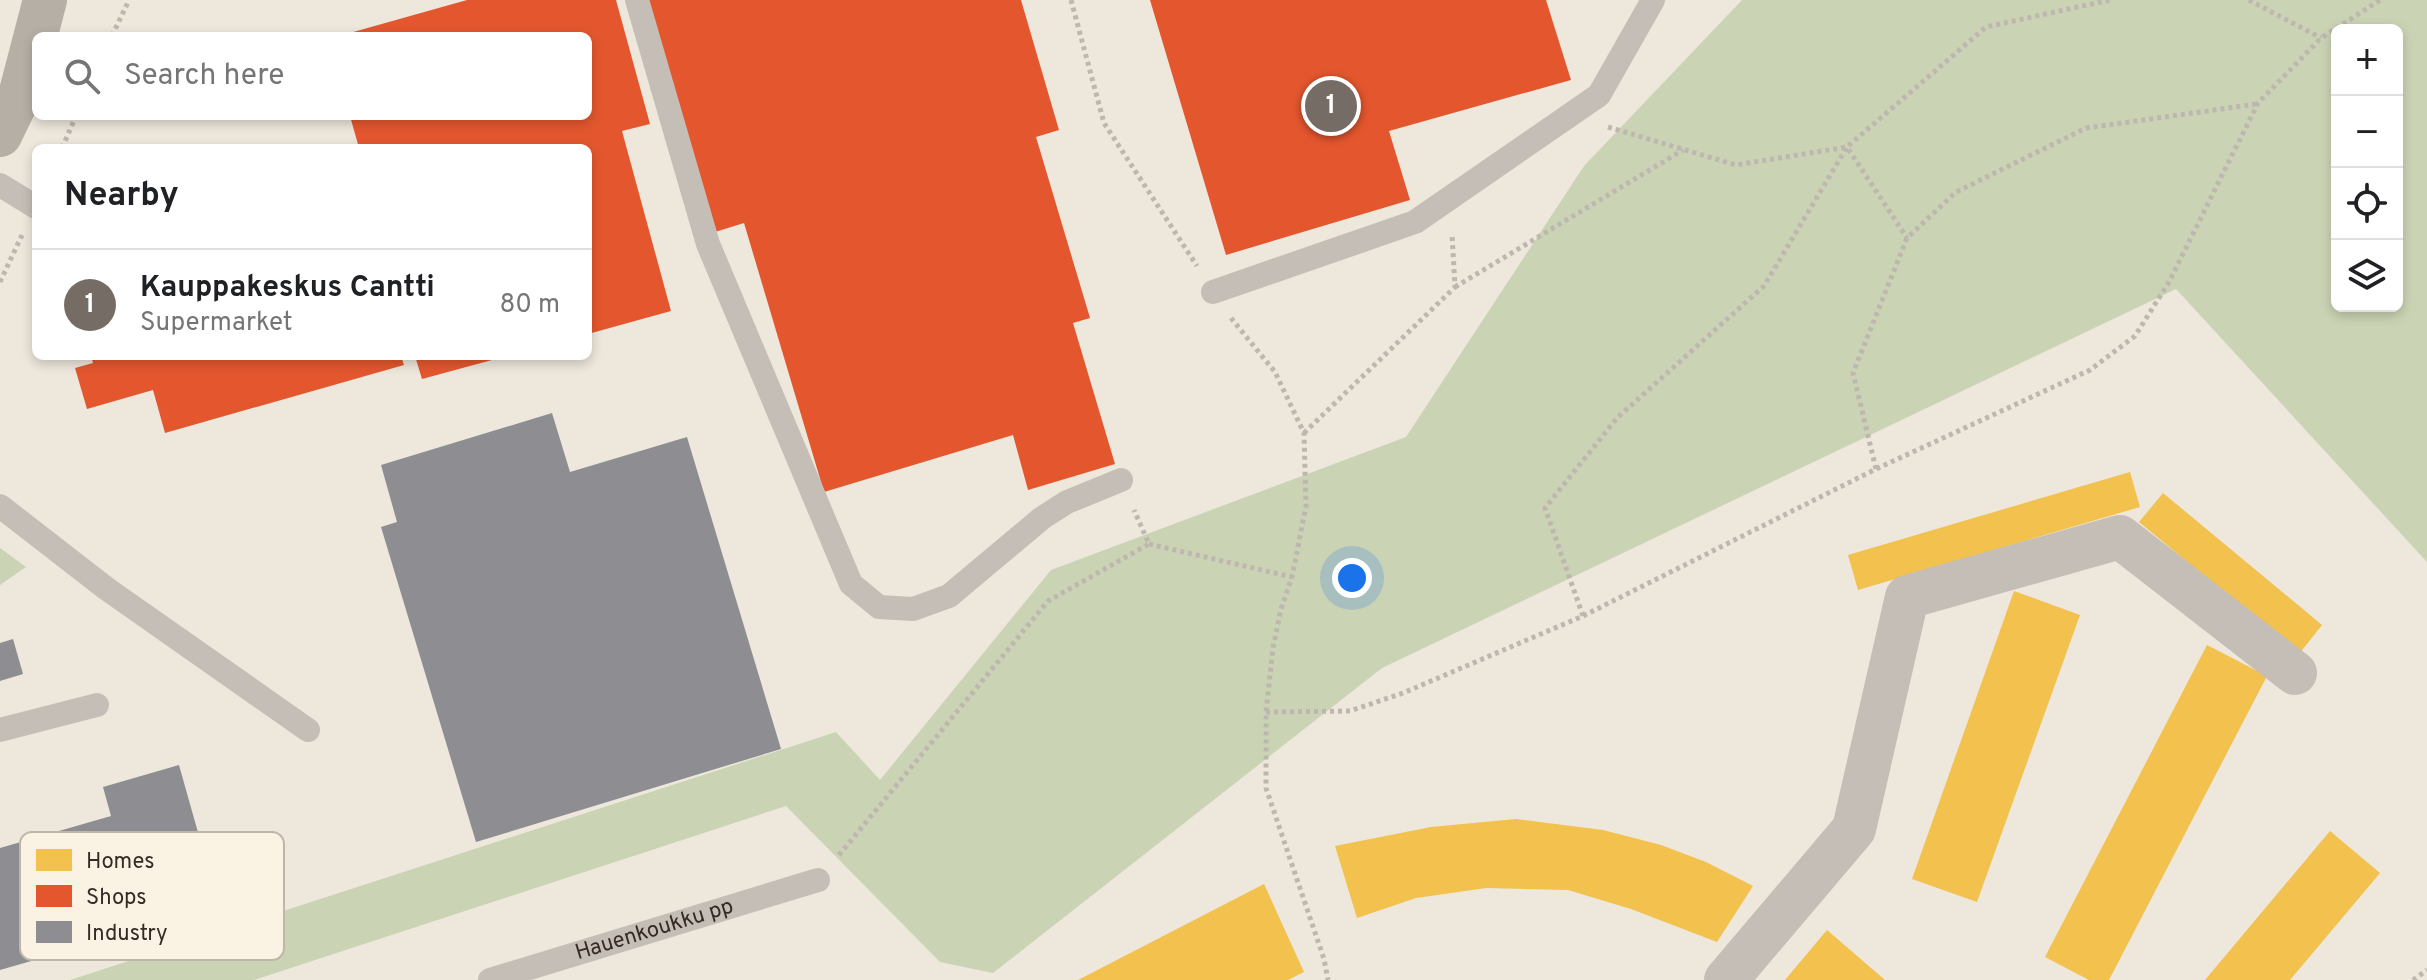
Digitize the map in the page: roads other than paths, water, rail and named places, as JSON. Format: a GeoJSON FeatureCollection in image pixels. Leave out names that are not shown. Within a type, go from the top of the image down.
{"type":"FeatureCollection","features":[{"type":"Feature","properties":{"kind":"street"},"geometry":{"type":"LineString","coordinates":[[37,32],[45,0]]}},
{"type":"Feature","properties":{"kind":"street"},"geometry":{"type":"LineString","coordinates":[[0,135],[21,92],[32,50]]}},
{"type":"Feature","properties":{"kind":"street"},"geometry":{"type":"LineString","coordinates":[[1726,980],[1854,829],[1907,597],[2120,537],[2295,673]]}},
{"type":"Feature","properties":{"kind":"lane"},"geometry":{"type":"LineString","coordinates":[[637,0],[708,244],[851,584],[879,607],[913,609],[949,596],[1042,518],[1067,502],[1121,480]]}},
{"type":"Feature","properties":{"kind":"lane"},"geometry":{"type":"LineString","coordinates":[[1213,292],[1415,222],[1599,95],[1653,0]]}},
{"type":"Feature","properties":{"kind":"lane"},"geometry":{"type":"LineString","coordinates":[[0,185],[32,205]]}},
{"type":"Feature","properties":{"kind":"lane"},"geometry":{"type":"LineString","coordinates":[[0,506],[107,589],[308,730]]}},
{"type":"Feature","properties":{"kind":"lane"},"geometry":{"type":"LineString","coordinates":[[0,730],[97,705]]}},
{"type":"Feature","properties":{"kind":"lane","name":"Hauenkoukku pp"},"geometry":{"type":"LineString","coordinates":[[490,980],[818,880]]}},
{"type":"Feature","properties":{"kind":"place","name":"Kauppakeskus Cantti"},"geometry":{"type":"Point","coordinates":[1331,106]}}]}
